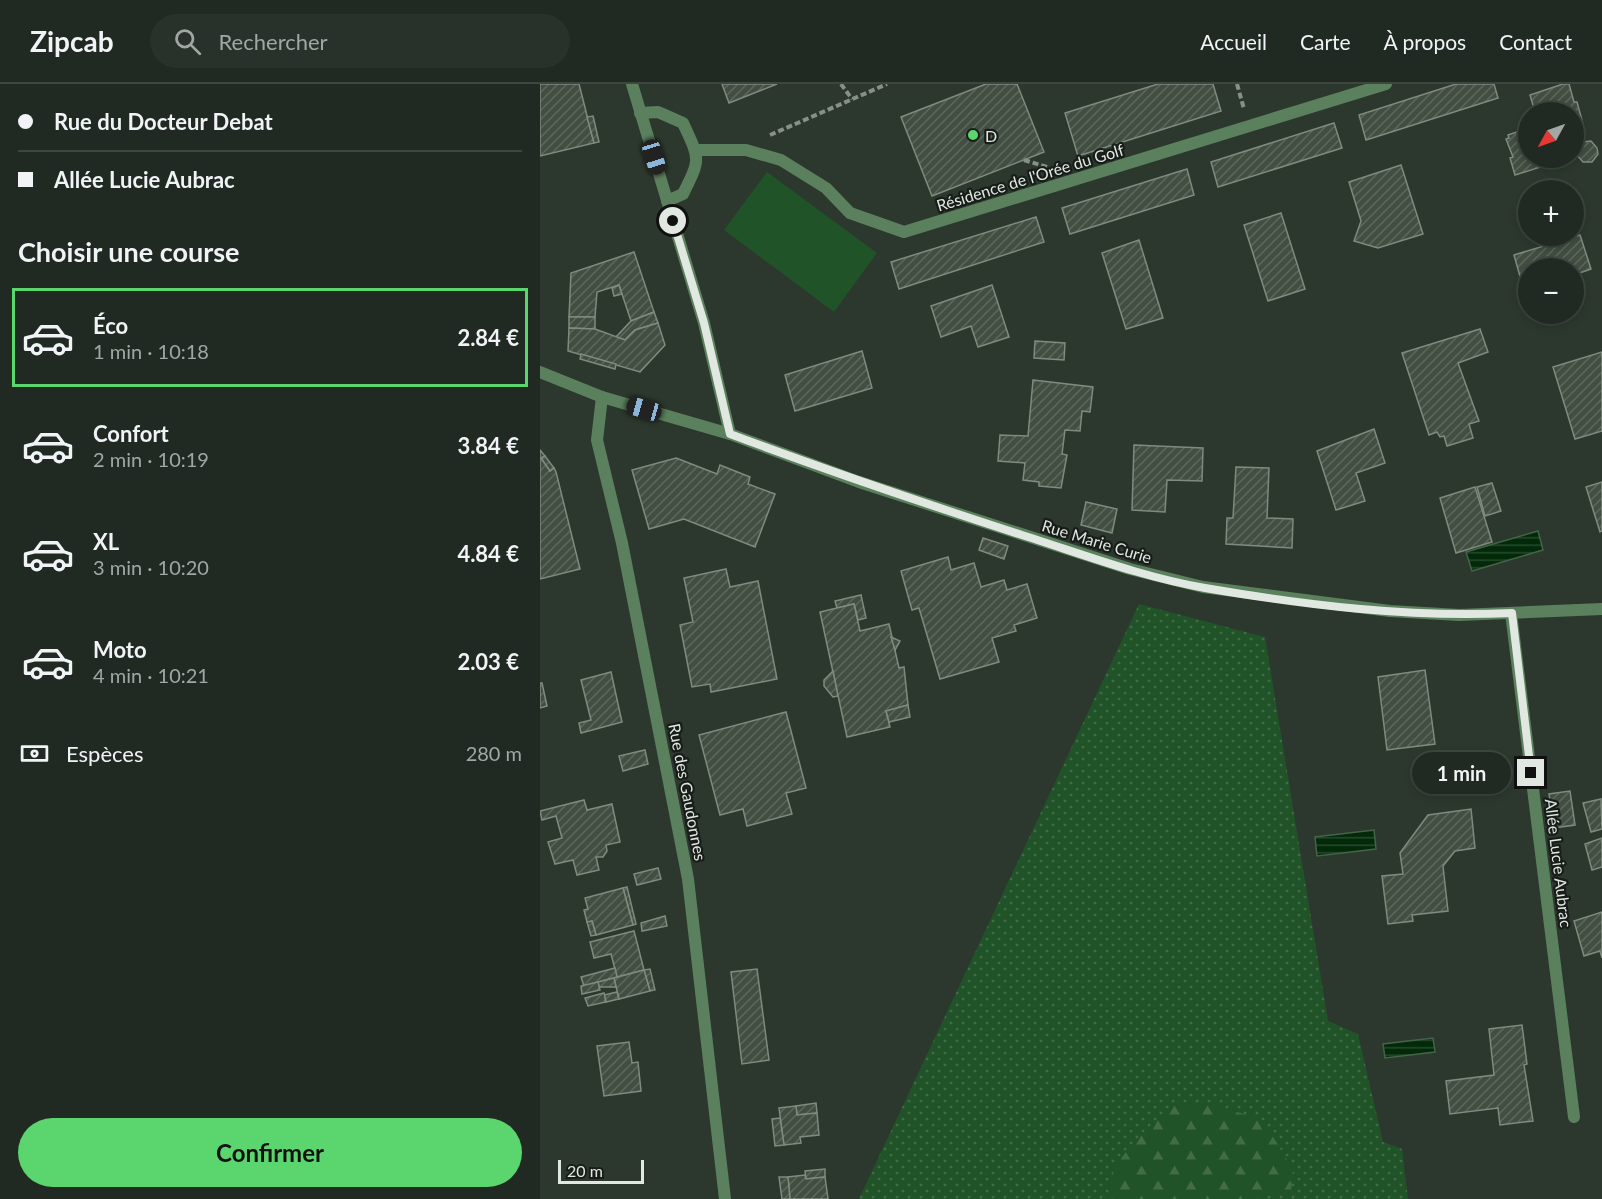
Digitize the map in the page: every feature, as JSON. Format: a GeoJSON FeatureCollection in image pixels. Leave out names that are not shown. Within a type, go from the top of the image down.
{"type":"FeatureCollection","features":[{"type":"Feature","properties":{"kind":"street"},"geometry":{"type":"LineString","coordinates":[[632,84],[704,323],[730,434]]}},
{"type":"Feature","properties":{"kind":"street","name":"Résidence de l'Orée du Golf"},"geometry":{"type":"LineString","coordinates":[[696,150],[746,150],[782,160],[826,188],[850,213],[904,232],[1386,84]]}},
{"type":"Feature","properties":{"kind":"street"},"geometry":{"type":"LineString","coordinates":[[640,113],[657,112],[683,123],[696,150],[698,165],[683,194],[667,201]]}},
{"type":"Feature","properties":{"kind":"street","name":"Rue Marie Curie"},"geometry":{"type":"LineString","coordinates":[[540,372],[602,397],[730,434],[870,486],[1130,569],[1203,587],[1390,611],[1460,615],[1602,609]]}},
{"type":"Feature","properties":{"kind":"street","name":"Rue des Gaudonnes"},"geometry":{"type":"LineString","coordinates":[[602,397],[597,440],[622,543],[688,879],[725,1199]]}},
{"type":"Feature","properties":{"kind":"street","name":"Allée Lucie Aubrac"},"geometry":{"type":"LineString","coordinates":[[1512,613],[1574,1117]]}},
{"type":"Feature","properties":{"kind":"path"},"geometry":{"type":"LineString","coordinates":[[841,84],[852,99]]}},
{"type":"Feature","properties":{"kind":"path"},"geometry":{"type":"LineString","coordinates":[[764,137],[887,84]]}},
{"type":"Feature","properties":{"kind":"green space"},"geometry":{"type":"Polygon","coordinates":[[[767,172],[877,253],[834,312],[724,230],[767,172]]]}},
{"type":"Feature","properties":{"kind":"green space"},"geometry":{"type":"Polygon","coordinates":[[[1139,604],[1265,637],[1328,1021],[1358,1034],[1383,1142],[1402,1149],[1408,1199],[859,1199],[1139,604]]]}},
{"type":"Feature","properties":{"kind":"green space"},"geometry":{"type":"Polygon","coordinates":[[[1178,1102],[1208,1103],[1263,1120],[1293,1170],[1291,1192],[1253,1199],[1113,1199],[1107,1187],[1119,1162],[1136,1140],[1178,1102]]]}},
{"type":"Feature","properties":{"kind":"shaded area"},"geometry":{"type":"Polygon","coordinates":[[[1538,531],[1543,550],[1472,571],[1466,552],[1538,531]]]}},
{"type":"Feature","properties":{"kind":"shaded area"},"geometry":{"type":"Polygon","coordinates":[[[1374,830],[1376,849],[1317,856],[1315,837],[1374,830]]]}},
{"type":"Feature","properties":{"kind":"shaded area"},"geometry":{"type":"Polygon","coordinates":[[[1433,1038],[1435,1052],[1385,1058],[1383,1044],[1433,1038]]]}},
{"type":"Feature","properties":{"kind":"building"},"geometry":{"type":"Polygon","coordinates":[[[540,84],[579,84],[594,143],[540,156],[540,84]]]}},
{"type":"Feature","properties":{"kind":"building"},"geometry":{"type":"Polygon","coordinates":[[[722,84],[777,84],[729,103],[722,84]]]}},
{"type":"Feature","properties":{"kind":"building","name":"D"},"geometry":{"type":"Polygon","coordinates":[[[986,84],[1017,84],[1044,152],[932,196],[901,117],[986,84]]]}},
{"type":"Feature","properties":{"kind":"building"},"geometry":{"type":"Polygon","coordinates":[[[1158,84],[1213,84],[1221,111],[1078,156],[1065,113],[1158,84]]]}},
{"type":"Feature","properties":{"kind":"building"},"geometry":{"type":"Polygon","coordinates":[[[1456,84],[1494,84],[1498,98],[1366,140],[1359,115],[1456,84]]]}},
{"type":"Feature","properties":{"kind":"building"},"geometry":{"type":"Polygon","coordinates":[[[1569,84],[1574,102],[1532,102],[1530,95],[1569,84]]]}},
{"type":"Feature","properties":{"kind":"building"},"geometry":{"type":"Polygon","coordinates":[[[593,116],[599,142],[594,143],[587,117],[593,116]]]}},
{"type":"Feature","properties":{"kind":"building"},"geometry":{"type":"Polygon","coordinates":[[[1334,123],[1342,148],[1218,187],[1211,162],[1334,123]]]}},
{"type":"Feature","properties":{"kind":"building"},"geometry":{"type":"Polygon","coordinates":[[[1518,132],[1518,168],[1537,168],[1515,175],[1510,158],[1513,157],[1506,139],[1509,138],[1508,135],[1518,132]]]}},
{"type":"Feature","properties":{"kind":"building"},"geometry":{"type":"Polygon","coordinates":[[[1591,141],[1597,148],[1598,154],[1592,162],[1584,162],[1584,142],[1591,141]]]}},
{"type":"Feature","properties":{"kind":"building"},"geometry":{"type":"Polygon","coordinates":[[[1401,165],[1423,234],[1378,248],[1354,241],[1361,221],[1349,182],[1401,165]]]}},
{"type":"Feature","properties":{"kind":"building"},"geometry":{"type":"Polygon","coordinates":[[[1187,169],[1194,195],[1070,234],[1062,208],[1187,169]]]}},
{"type":"Feature","properties":{"kind":"building"},"geometry":{"type":"Polygon","coordinates":[[[1281,213],[1305,289],[1268,301],[1244,225],[1281,213]]]}},
{"type":"Feature","properties":{"kind":"building"},"geometry":{"type":"Polygon","coordinates":[[[1036,217],[1044,242],[899,289],[891,262],[1036,217]]]}},
{"type":"Feature","properties":{"kind":"building"},"geometry":{"type":"Polygon","coordinates":[[[1139,240],[1163,318],[1126,329],[1102,253],[1139,240]]]}},
{"type":"Feature","properties":{"kind":"building"},"geometry":{"type":"Polygon","coordinates":[[[1544,246],[1584,246],[1591,269],[1584,271],[1584,258],[1518,258],[1518,269],[1514,255],[1544,246]]]}},
{"type":"Feature","properties":{"kind":"building"},"geometry":{"type":"Polygon","coordinates":[[[634,252],[654,312],[631,321],[619,285],[597,292],[595,317],[569,317],[571,273],[634,252]]]}},
{"type":"Feature","properties":{"kind":"building"},"geometry":{"type":"Polygon","coordinates":[[[619,285],[622,294],[614,296],[612,288],[619,285]]]}},
{"type":"Feature","properties":{"kind":"building"},"geometry":{"type":"Polygon","coordinates":[[[992,285],[1009,337],[978,347],[971,326],[941,337],[931,306],[992,285]]]}},
{"type":"Feature","properties":{"kind":"building"},"geometry":{"type":"Polygon","coordinates":[[[654,312],[658,323],[635,330],[625,340],[616,337],[631,321],[654,312]]]}},
{"type":"Feature","properties":{"kind":"building"},"geometry":{"type":"Polygon","coordinates":[[[569,317],[595,317],[595,329],[569,328],[569,317]]]}},
{"type":"Feature","properties":{"kind":"building"},"geometry":{"type":"Polygon","coordinates":[[[658,323],[665,345],[640,372],[568,351],[569,328],[595,329],[625,340],[635,330],[658,323]]]}},
{"type":"Feature","properties":{"kind":"building"},"geometry":{"type":"Polygon","coordinates":[[[1480,329],[1488,352],[1458,363],[1479,421],[1469,424],[1473,438],[1447,446],[1444,436],[1440,437],[1437,432],[1429,435],[1402,353],[1480,329]]]}},
{"type":"Feature","properties":{"kind":"building"},"geometry":{"type":"Polygon","coordinates":[[[1035,341],[1065,343],[1064,360],[1034,358],[1035,341]]]}},
{"type":"Feature","properties":{"kind":"building"},"geometry":{"type":"Polygon","coordinates":[[[862,351],[872,388],[795,411],[785,375],[862,351]]]}},
{"type":"Feature","properties":{"kind":"building"},"geometry":{"type":"Polygon","coordinates":[[[1602,352],[1602,431],[1575,439],[1553,367],[1602,352]]]}},
{"type":"Feature","properties":{"kind":"building"},"geometry":{"type":"Polygon","coordinates":[[[581,354],[616,364],[615,369],[580,359],[581,354]]]}},
{"type":"Feature","properties":{"kind":"building"},"geometry":{"type":"Polygon","coordinates":[[[1033,380],[1093,387],[1090,412],[1082,411],[1080,431],[1065,430],[1062,454],[1067,455],[1061,488],[1039,486],[1039,482],[1023,480],[1025,463],[998,461],[1000,435],[1028,436],[1033,380]]]}},
{"type":"Feature","properties":{"kind":"building"},"geometry":{"type":"Polygon","coordinates":[[[1374,429],[1385,463],[1356,473],[1365,501],[1336,510],[1317,451],[1374,429]]]}},
{"type":"Feature","properties":{"kind":"building"},"geometry":{"type":"Polygon","coordinates":[[[1134,445],[1203,448],[1202,481],[1167,480],[1165,512],[1132,510],[1134,445]]]}},
{"type":"Feature","properties":{"kind":"building"},"geometry":{"type":"Polygon","coordinates":[[[540,450],[545,456],[541,458],[550,471],[554,468],[556,472],[580,569],[540,579],[540,450]]]}},
{"type":"Feature","properties":{"kind":"building"},"geometry":{"type":"Polygon","coordinates":[[[545,456],[554,468],[550,471],[541,458],[545,456]]]}},
{"type":"Feature","properties":{"kind":"building"},"geometry":{"type":"Polygon","coordinates":[[[676,458],[717,474],[720,465],[750,477],[748,484],[775,494],[755,547],[684,519],[649,529],[632,470],[676,458]]]}},
{"type":"Feature","properties":{"kind":"building"},"geometry":{"type":"Polygon","coordinates":[[[1236,467],[1269,468],[1267,518],[1293,519],[1292,548],[1226,544],[1227,518],[1233,518],[1236,467]]]}},
{"type":"Feature","properties":{"kind":"building"},"geometry":{"type":"Polygon","coordinates":[[[1602,482],[1602,531],[1600,532],[1586,487],[1602,482]]]}},
{"type":"Feature","properties":{"kind":"building"},"geometry":{"type":"Polygon","coordinates":[[[1492,483],[1501,511],[1485,516],[1477,487],[1492,483]]]}},
{"type":"Feature","properties":{"kind":"building"},"geometry":{"type":"Polygon","coordinates":[[[1475,487],[1492,542],[1456,553],[1440,498],[1475,487]]]}},
{"type":"Feature","properties":{"kind":"building"},"geometry":{"type":"Polygon","coordinates":[[[1086,502],[1117,509],[1112,533],[1081,525],[1086,502]]]}},
{"type":"Feature","properties":{"kind":"building"},"geometry":{"type":"Polygon","coordinates":[[[983,538],[1008,546],[1004,559],[979,550],[983,538]]]}},
{"type":"Feature","properties":{"kind":"building"},"geometry":{"type":"Polygon","coordinates":[[[948,557],[951,570],[974,563],[981,587],[1004,580],[1007,590],[1027,584],[1037,618],[1014,625],[1016,631],[992,638],[999,662],[940,679],[919,608],[912,610],[901,571],[948,557]]]}},
{"type":"Feature","properties":{"kind":"building"},"geometry":{"type":"Polygon","coordinates":[[[726,569],[730,587],[758,581],[777,679],[711,692],[710,684],[692,687],[680,625],[693,622],[684,578],[726,569]]]}},
{"type":"Feature","properties":{"kind":"building"},"geometry":{"type":"Polygon","coordinates":[[[861,595],[866,618],[858,620],[854,604],[837,608],[835,601],[861,595]]]}},
{"type":"Feature","properties":{"kind":"building"},"geometry":{"type":"Polygon","coordinates":[[[854,604],[860,631],[889,624],[899,668],[904,667],[908,705],[886,711],[890,727],[847,737],[820,612],[854,604]]]}},
{"type":"Feature","properties":{"kind":"building"},"geometry":{"type":"Polygon","coordinates":[[[891,637],[900,641],[895,650],[891,637]]]}},
{"type":"Feature","properties":{"kind":"building"},"geometry":{"type":"Polygon","coordinates":[[[1425,670],[1435,744],[1387,750],[1378,677],[1425,670]]]}},
{"type":"Feature","properties":{"kind":"building"},"geometry":{"type":"Polygon","coordinates":[[[833,671],[838,696],[833,697],[824,686],[824,680],[833,671]]]}},
{"type":"Feature","properties":{"kind":"building"},"geometry":{"type":"Polygon","coordinates":[[[611,672],[622,722],[581,733],[579,723],[591,720],[581,680],[611,672]]]}},
{"type":"Feature","properties":{"kind":"building"},"geometry":{"type":"Polygon","coordinates":[[[540,683],[542,683],[547,706],[540,708],[540,683]]]}},
{"type":"Feature","properties":{"kind":"building"},"geometry":{"type":"Polygon","coordinates":[[[908,705],[910,717],[889,722],[886,711],[908,705]]]}},
{"type":"Feature","properties":{"kind":"building"},"geometry":{"type":"Polygon","coordinates":[[[786,712],[806,788],[786,793],[792,814],[747,826],[743,809],[720,815],[699,735],[786,712]]]}},
{"type":"Feature","properties":{"kind":"building"},"geometry":{"type":"Polygon","coordinates":[[[645,750],[648,764],[623,771],[619,756],[645,750]]]}},
{"type":"Feature","properties":{"kind":"building"},"geometry":{"type":"Polygon","coordinates":[[[1570,791],[1575,825],[1554,828],[1549,794],[1570,791]]]}},
{"type":"Feature","properties":{"kind":"building"},"geometry":{"type":"Polygon","coordinates":[[[1601,799],[1602,829],[1591,832],[1583,803],[1601,799]]]}},
{"type":"Feature","properties":{"kind":"building"},"geometry":{"type":"Polygon","coordinates":[[[584,800],[587,810],[612,804],[620,842],[606,845],[607,851],[603,857],[596,857],[599,870],[577,875],[573,860],[555,864],[548,842],[562,838],[556,816],[542,820],[540,811],[584,800]]]}},
{"type":"Feature","properties":{"kind":"building"},"geometry":{"type":"Polygon","coordinates":[[[1471,809],[1475,848],[1455,851],[1443,866],[1448,911],[1412,915],[1413,921],[1388,924],[1382,876],[1403,874],[1400,853],[1428,815],[1471,809]]]}},
{"type":"Feature","properties":{"kind":"building"},"geometry":{"type":"Polygon","coordinates":[[[1602,838],[1602,867],[1592,870],[1585,844],[1602,838]]]}},
{"type":"Feature","properties":{"kind":"building"},"geometry":{"type":"Polygon","coordinates":[[[658,868],[661,879],[637,885],[634,874],[658,868]]]}},
{"type":"Feature","properties":{"kind":"building"},"geometry":{"type":"Polygon","coordinates":[[[627,887],[636,924],[633,925],[623,888],[627,887]]]}},
{"type":"Feature","properties":{"kind":"building"},"geometry":{"type":"Polygon","coordinates":[[[623,888],[633,925],[596,935],[592,921],[587,922],[584,910],[588,909],[585,898],[623,888]]]}},
{"type":"Feature","properties":{"kind":"building"},"geometry":{"type":"Polygon","coordinates":[[[1602,912],[1602,958],[1600,951],[1584,956],[1574,921],[1602,912]]]}},
{"type":"Feature","properties":{"kind":"building"},"geometry":{"type":"Polygon","coordinates":[[[665,916],[667,926],[642,931],[641,923],[665,916]]]}},
{"type":"Feature","properties":{"kind":"building"},"geometry":{"type":"Polygon","coordinates":[[[592,921],[596,935],[591,936],[587,922],[592,921]]]}},
{"type":"Feature","properties":{"kind":"building"},"geometry":{"type":"Polygon","coordinates":[[[634,931],[644,970],[617,977],[611,954],[594,958],[590,942],[634,931]]]}},
{"type":"Feature","properties":{"kind":"building"},"geometry":{"type":"Polygon","coordinates":[[[615,968],[617,977],[584,986],[581,977],[615,968]]]}},
{"type":"Feature","properties":{"kind":"building"},"geometry":{"type":"Polygon","coordinates":[[[650,969],[655,990],[650,991],[644,970],[650,969]]]}},
{"type":"Feature","properties":{"kind":"building"},"geometry":{"type":"Polygon","coordinates":[[[757,969],[769,1060],[742,1064],[731,972],[757,969]]]}},
{"type":"Feature","properties":{"kind":"building"},"geometry":{"type":"Polygon","coordinates":[[[644,970],[650,991],[619,999],[614,978],[644,970]]]}},
{"type":"Feature","properties":{"kind":"building"},"geometry":{"type":"Polygon","coordinates":[[[614,978],[616,987],[599,987],[598,982],[614,978]]]}},
{"type":"Feature","properties":{"kind":"building"},"geometry":{"type":"Polygon","coordinates":[[[598,982],[600,990],[582,994],[581,986],[598,982]]]}},
{"type":"Feature","properties":{"kind":"building"},"geometry":{"type":"Polygon","coordinates":[[[617,992],[619,999],[606,1002],[604,995],[617,992]]]}},
{"type":"Feature","properties":{"kind":"building"},"geometry":{"type":"Polygon","coordinates":[[[604,993],[606,1002],[588,1006],[585,998],[604,993]]]}},
{"type":"Feature","properties":{"kind":"building"},"geometry":{"type":"Polygon","coordinates":[[[1522,1025],[1527,1064],[1524,1065],[1533,1121],[1500,1125],[1498,1108],[1450,1114],[1446,1081],[1494,1075],[1489,1029],[1522,1025]]]}},
{"type":"Feature","properties":{"kind":"building"},"geometry":{"type":"Polygon","coordinates":[[[629,1042],[632,1063],[638,1062],[641,1091],[604,1096],[597,1046],[629,1042]]]}},
{"type":"Feature","properties":{"kind":"building"},"geometry":{"type":"Polygon","coordinates":[[[816,1103],[817,1113],[797,1115],[796,1106],[816,1103]]]}},
{"type":"Feature","properties":{"kind":"building"},"geometry":{"type":"Polygon","coordinates":[[[796,1106],[797,1115],[817,1113],[819,1135],[800,1137],[801,1143],[784,1145],[779,1108],[796,1106]]]}},
{"type":"Feature","properties":{"kind":"building"},"geometry":{"type":"Polygon","coordinates":[[[780,1118],[784,1145],[775,1146],[772,1119],[780,1118]]]}},
{"type":"Feature","properties":{"kind":"building"},"geometry":{"type":"Polygon","coordinates":[[[825,1169],[825,1177],[806,1179],[805,1171],[825,1169]]]}},
{"type":"Feature","properties":{"kind":"building"},"geometry":{"type":"Polygon","coordinates":[[[805,1175],[806,1179],[825,1177],[828,1199],[790,1199],[788,1177],[805,1175]]]}},
{"type":"Feature","properties":{"kind":"building"},"geometry":{"type":"Polygon","coordinates":[[[779,1177],[788,1177],[790,1199],[782,1199],[779,1177]]]}},
{"type":"Feature","properties":{"kind":"place","name":"D"},"geometry":{"type":"Point","coordinates":[973,135]}},
{"type":"Feature","properties":{"kind":"route"},"geometry":{"type":"LineString","coordinates":[[673,221],[704,323],[730,434],[923,503],[1130,569],[1203,587],[1390,611],[1460,615],[1512,613],[1531,773]]}}]}
